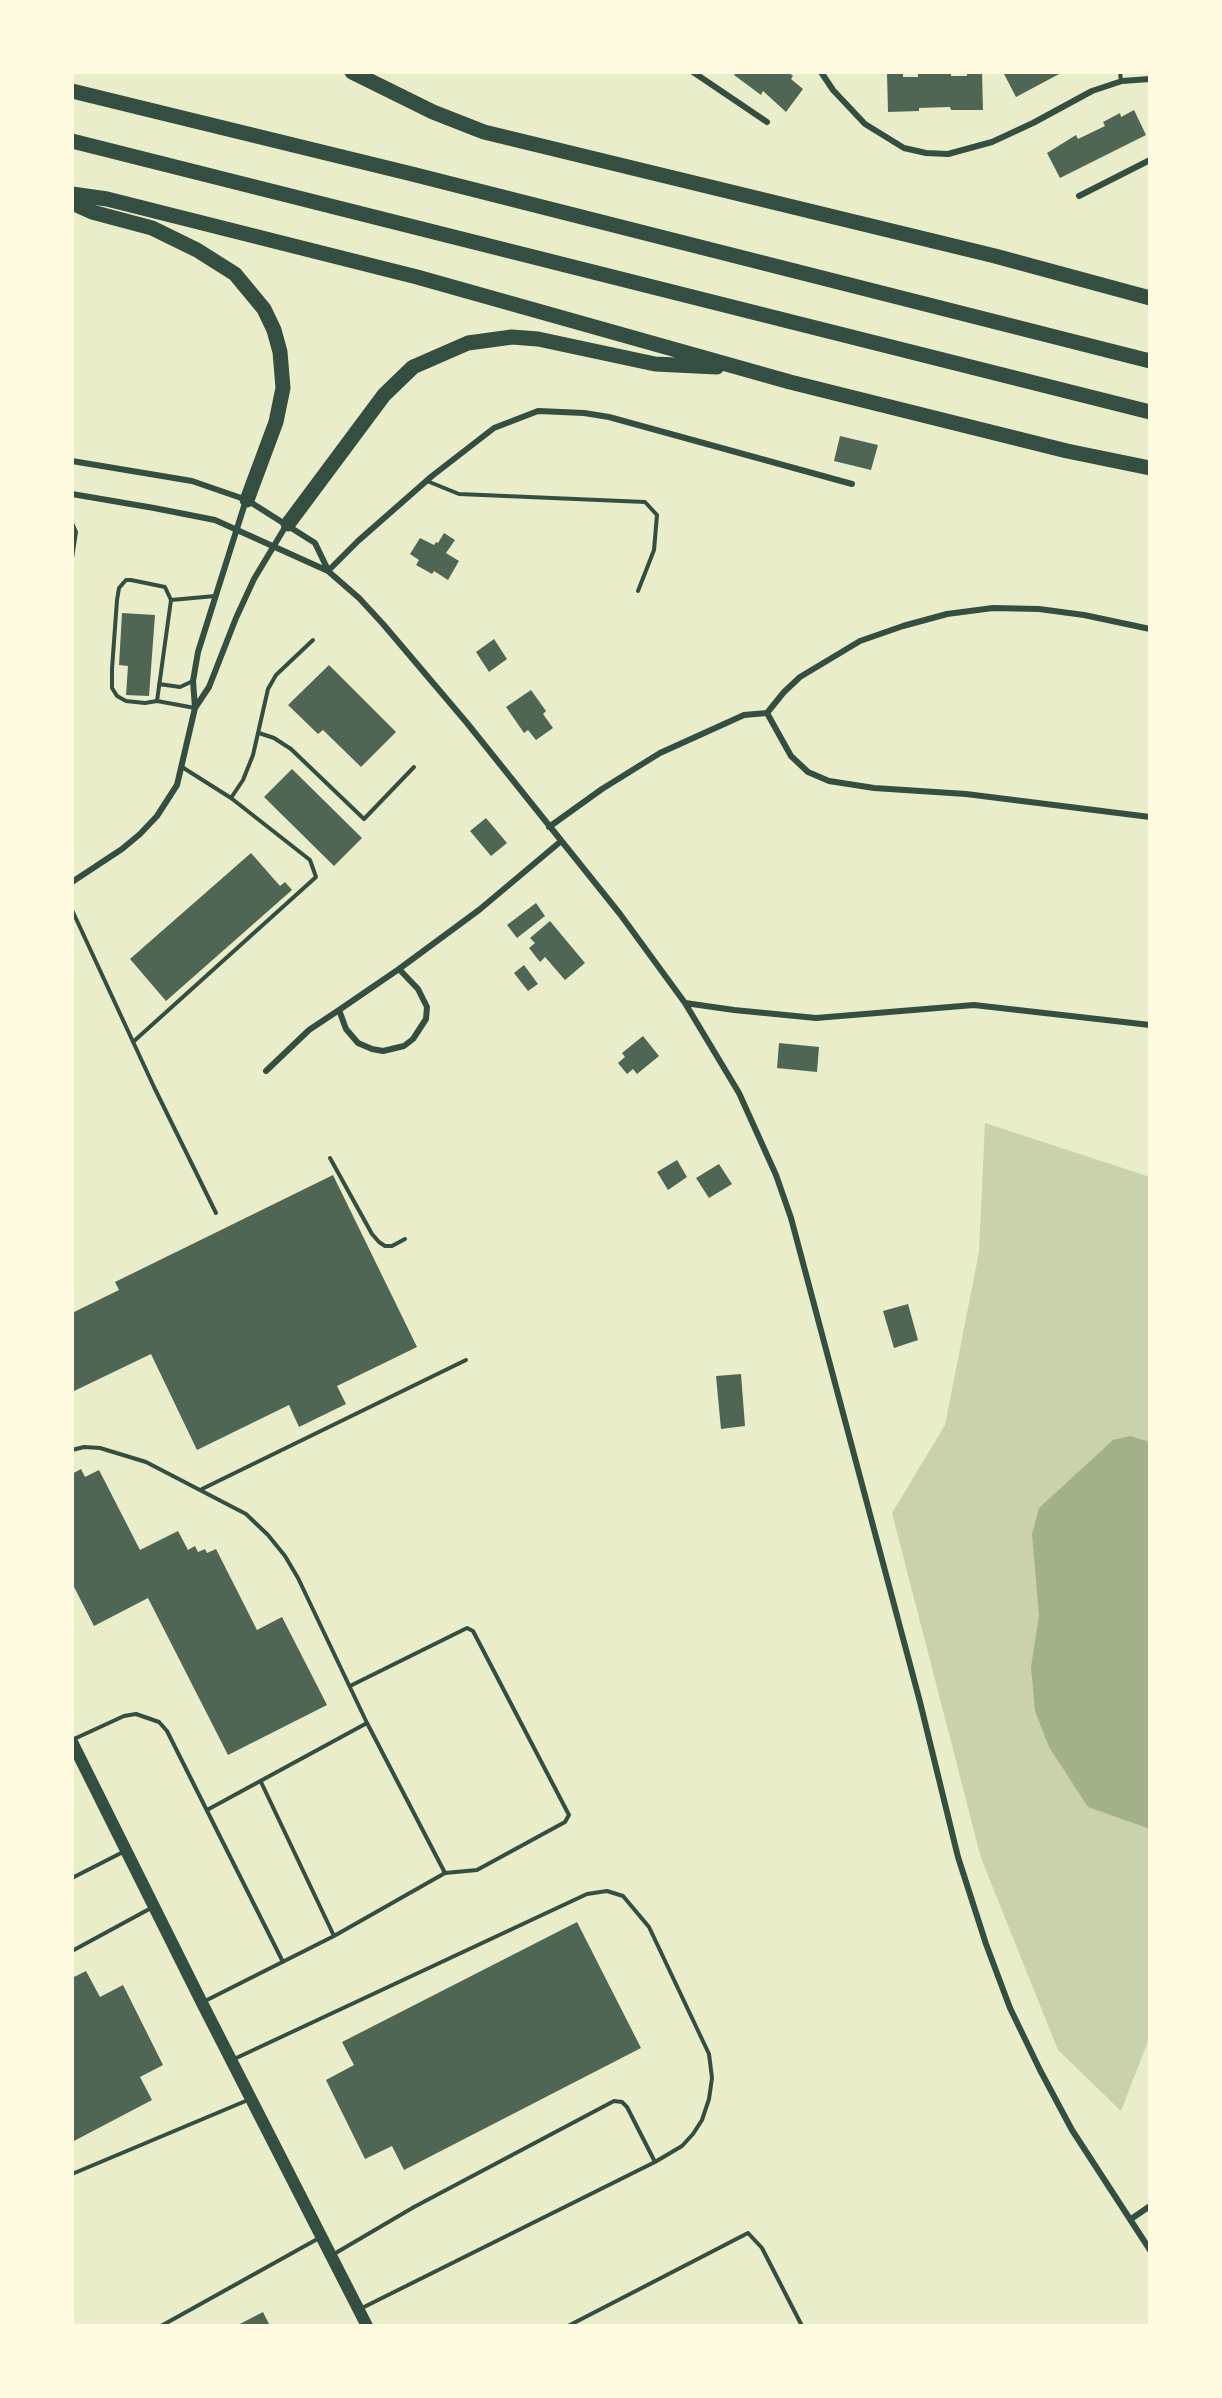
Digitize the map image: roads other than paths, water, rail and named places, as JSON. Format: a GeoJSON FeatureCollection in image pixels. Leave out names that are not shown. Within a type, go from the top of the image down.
{"type":"FeatureCollection","features":[{"type":"Feature","properties":{"kind":"highway"},"geometry":{"type":"LineString","coordinates":[[352,72],[433,112],[484,132],[995,256],[1150,298]]}},
{"type":"Feature","properties":{"kind":"highway"},"geometry":{"type":"LineString","coordinates":[[72,91],[412,174],[1150,361]]}},
{"type":"Feature","properties":{"kind":"highway"},"geometry":{"type":"LineString","coordinates":[[72,141],[1150,412]]}},
{"type":"Feature","properties":{"kind":"highway"},"geometry":{"type":"LineString","coordinates":[[72,194],[107,200],[417,277],[745,369],[1067,451],[1150,468]]}},
{"type":"Feature","properties":{"kind":"highway"},"geometry":{"type":"LineString","coordinates":[[72,203],[92,212],[152,228],[197,250],[235,274],[264,309],[274,330],[280,352],[283,388],[276,422],[247,500]]}},
{"type":"Feature","properties":{"kind":"highway"},"geometry":{"type":"LineString","coordinates":[[288,524],[384,394],[413,367],[468,343],[512,337],[538,339],[655,364],[745,369]]}},
{"type":"Feature","properties":{"kind":"main road"},"geometry":{"type":"LineString","coordinates":[[72,1741],[153,1907],[367,2326]]}},
{"type":"Feature","properties":{"kind":"street"},"geometry":{"type":"LineString","coordinates":[[693,72],[767,122]]}},
{"type":"Feature","properties":{"kind":"street"},"geometry":{"type":"LineString","coordinates":[[821,72],[833,90],[865,124],[904,148],[926,153],[948,154],[992,142],[1092,91],[1122,81],[1150,79]]}},
{"type":"Feature","properties":{"kind":"street"},"geometry":{"type":"LineString","coordinates":[[1079,196],[1150,160]]}},
{"type":"Feature","properties":{"kind":"street"},"geometry":{"type":"LineString","coordinates":[[328,571],[358,541],[427,481],[494,428],[538,411],[584,412],[609,417],[852,484]]}},
{"type":"Feature","properties":{"kind":"street"},"geometry":{"type":"LineString","coordinates":[[72,461],[192,481],[247,500],[315,543],[328,571]]}},
{"type":"Feature","properties":{"kind":"street"},"geometry":{"type":"LineString","coordinates":[[72,494],[214,520],[328,571],[359,598],[383,624],[467,723],[560,842],[620,914],[685,1003],[739,1093],[776,1175],[791,1218],[917,1691],[958,1857],[986,1944],[1010,2008],[1072,2130],[1150,2250]]}},
{"type":"Feature","properties":{"kind":"street"},"geometry":{"type":"LineString","coordinates":[[73,880],[122,849],[157,816],[177,785],[195,708],[193,681],[198,652],[247,500]]}},
{"type":"Feature","properties":{"kind":"street"},"geometry":{"type":"LineString","coordinates":[[195,708],[209,687],[254,579],[288,524]]}},
{"type":"Feature","properties":{"kind":"street"},"geometry":{"type":"LineString","coordinates":[[549,827],[602,789],[660,753],[744,715],[767,713],[800,677],[860,641],[892,630],[947,614],[993,608],[1039,609],[1084,615],[1150,629]]}},
{"type":"Feature","properties":{"kind":"street"},"geometry":{"type":"LineString","coordinates":[[767,713],[791,756],[808,772],[829,782],[874,788],[966,794],[1150,817]]}},
{"type":"Feature","properties":{"kind":"street"},"geometry":{"type":"LineString","coordinates":[[266,1071],[309,1030],[399,969],[479,910],[560,842]]}},
{"type":"Feature","properties":{"kind":"street"},"geometry":{"type":"LineString","coordinates":[[339,1010],[346,1029],[358,1043],[383,1051],[404,1046],[420,1030],[426,1018],[427,1007],[418,989],[399,969]]}},
{"type":"Feature","properties":{"kind":"street"},"geometry":{"type":"LineString","coordinates":[[685,1003],[816,1018],[974,1005],[1150,1025]]}},
{"type":"Feature","properties":{"kind":"street"},"geometry":{"type":"LineString","coordinates":[[1131,2219],[1150,2206]]}},
{"type":"Feature","properties":{"kind":"lane"},"geometry":{"type":"LineString","coordinates":[[1120,72],[1122,81]]}},
{"type":"Feature","properties":{"kind":"lane"},"geometry":{"type":"LineString","coordinates":[[427,481],[459,494],[645,502],[657,515],[654,550],[638,591]]}},
{"type":"Feature","properties":{"kind":"lane"},"geometry":{"type":"LineString","coordinates":[[72,523],[76,532],[72,558]]}},
{"type":"Feature","properties":{"kind":"lane"},"geometry":{"type":"LineString","coordinates":[[157,701],[171,600],[165,587],[126,580],[119,588],[117,600],[112,688],[117,696],[126,701],[145,703],[157,701],[195,708]]}},
{"type":"Feature","properties":{"kind":"lane"},"geometry":{"type":"LineString","coordinates":[[171,600],[215,596]]}},
{"type":"Feature","properties":{"kind":"lane"},"geometry":{"type":"LineString","coordinates":[[231,798],[243,780],[259,733],[268,689],[276,675],[313,640]]}},
{"type":"Feature","properties":{"kind":"lane"},"geometry":{"type":"LineString","coordinates":[[159,684],[180,687],[193,681]]}},
{"type":"Feature","properties":{"kind":"lane"},"geometry":{"type":"LineString","coordinates":[[259,733],[274,738],[291,749],[364,819],[414,767]]}},
{"type":"Feature","properties":{"kind":"lane"},"geometry":{"type":"LineString","coordinates":[[132,1042],[316,877],[310,860],[231,798],[182,767]]}},
{"type":"Feature","properties":{"kind":"lane"},"geometry":{"type":"LineString","coordinates":[[72,910],[132,1042],[216,1213]]}},
{"type":"Feature","properties":{"kind":"lane"},"geometry":{"type":"LineString","coordinates":[[330,1158],[372,1234],[379,1242],[385,1246],[392,1246],[405,1239]]}},
{"type":"Feature","properties":{"kind":"lane"},"geometry":{"type":"LineString","coordinates":[[202,1490],[465,1360]]}},
{"type":"Feature","properties":{"kind":"lane"},"geometry":{"type":"LineString","coordinates":[[72,1450],[84,1447],[100,1448],[146,1462],[246,1514],[285,1556],[367,1723],[445,1873]]}},
{"type":"Feature","properties":{"kind":"lane"},"geometry":{"type":"LineString","coordinates":[[202,2003],[334,1936],[445,1873],[477,1870],[565,1822],[569,1815],[472,1631],[467,1628],[350,1686]]}},
{"type":"Feature","properties":{"kind":"lane"},"geometry":{"type":"LineString","coordinates":[[72,1741],[124,1716],[142,1715],[159,1722],[167,1731],[283,1962]]}},
{"type":"Feature","properties":{"kind":"lane"},"geometry":{"type":"LineString","coordinates":[[207,1810],[367,1723]]}},
{"type":"Feature","properties":{"kind":"lane"},"geometry":{"type":"LineString","coordinates":[[261,1782],[334,1936]]}},
{"type":"Feature","properties":{"kind":"lane"},"geometry":{"type":"LineString","coordinates":[[72,1878],[126,1851]]}},
{"type":"Feature","properties":{"kind":"lane"},"geometry":{"type":"LineString","coordinates":[[232,2060],[588,1894],[606,1891],[623,1896],[649,1927],[709,2054],[712,2078],[709,2099],[702,2120],[682,2146],[654,2162],[358,2309]]}},
{"type":"Feature","properties":{"kind":"lane"},"geometry":{"type":"LineString","coordinates":[[72,1951],[153,1907]]}},
{"type":"Feature","properties":{"kind":"lane"},"geometry":{"type":"LineString","coordinates":[[72,2174],[251,2098]]}},
{"type":"Feature","properties":{"kind":"lane"},"geometry":{"type":"LineString","coordinates":[[331,2256],[414,2207],[614,2101],[622,2102],[627,2107],[654,2162]]}},
{"type":"Feature","properties":{"kind":"lane"},"geometry":{"type":"LineString","coordinates":[[568,2326],[748,2233],[762,2248],[802,2326]]}},
{"type":"Feature","properties":{"kind":"lane"},"geometry":{"type":"LineString","coordinates":[[161,2326],[321,2237]]}}]}
